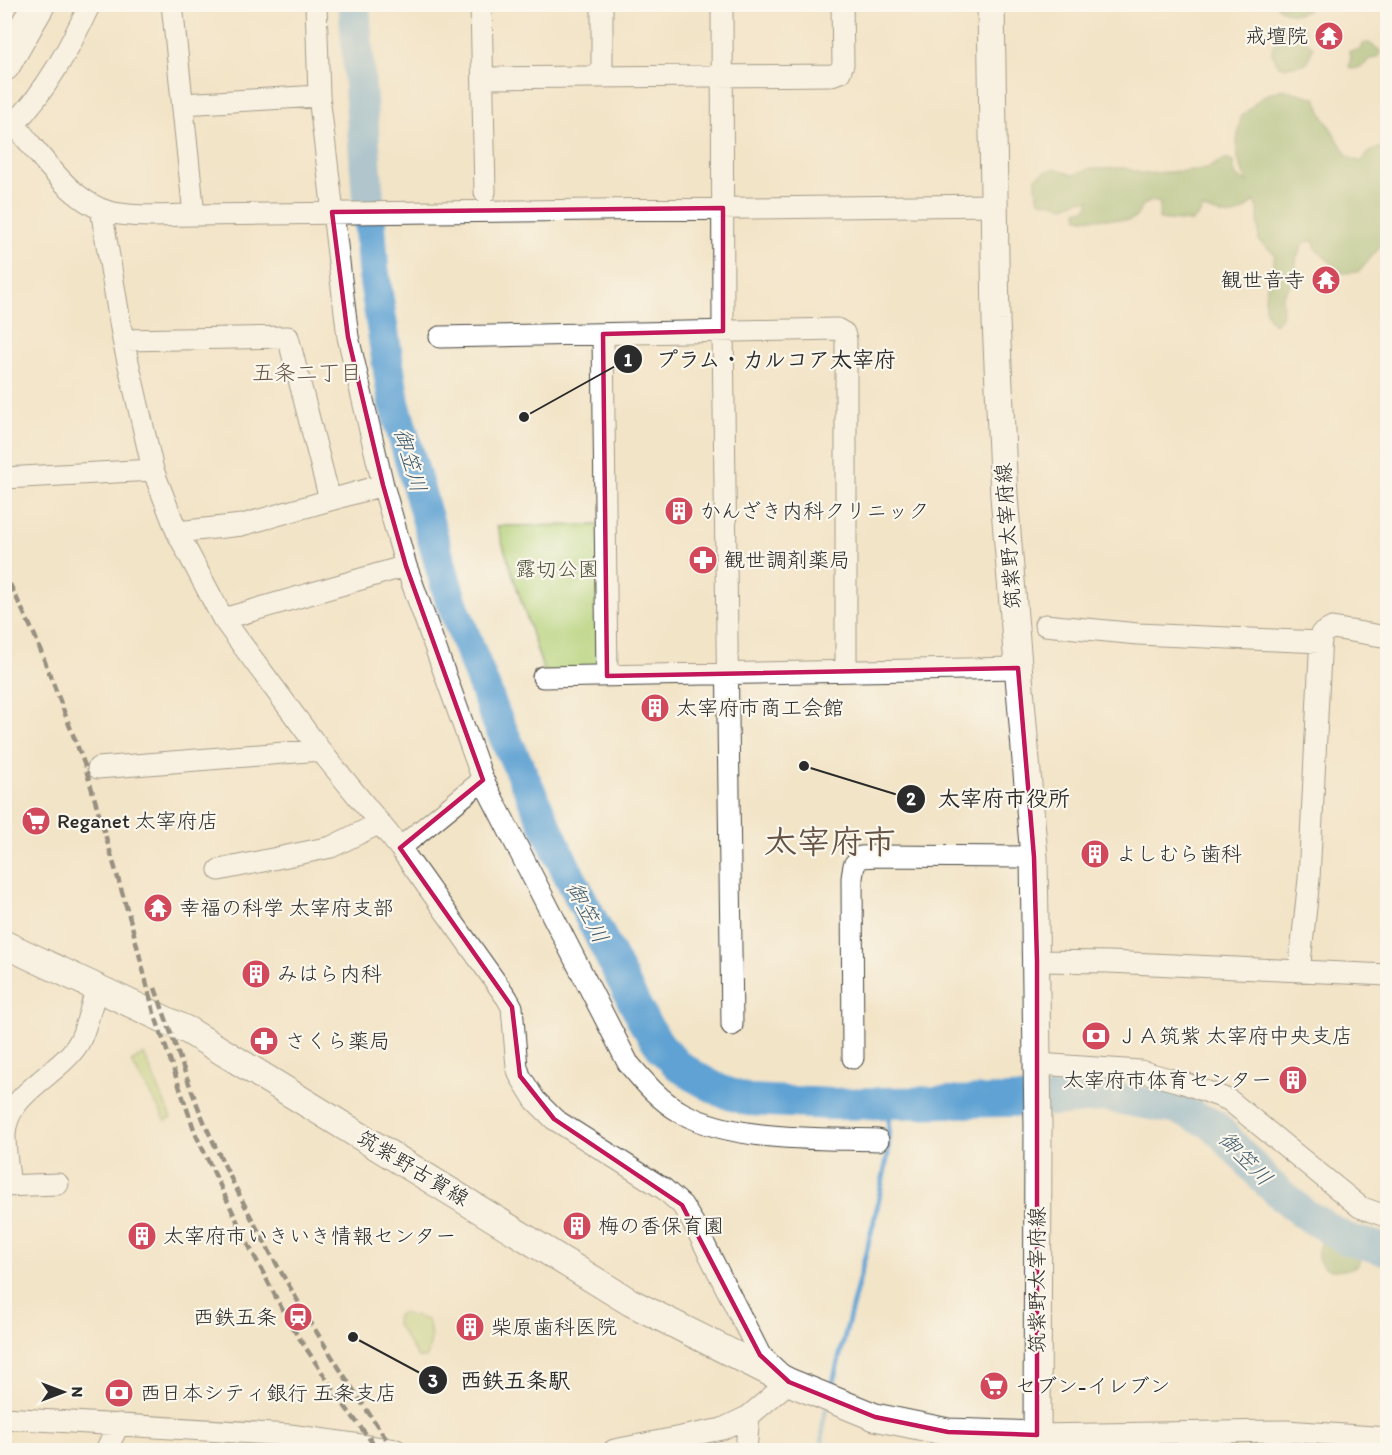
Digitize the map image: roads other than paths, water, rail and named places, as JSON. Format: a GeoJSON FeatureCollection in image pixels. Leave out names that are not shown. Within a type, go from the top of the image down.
{"type":"FeatureCollection","features":[{"type":"Feature","properties":{"kind":"highway"},"geometry":{"type":"LineString","coordinates":[[4,65],[39,4]]}},
{"type":"Feature","properties":{"kind":"main road","name":"筑紫野太宰府線"},"geometry":{"type":"LineString","coordinates":[[991,4],[996,321],[1003,472],[1034,856],[1038,1125],[1037,1443]]}},
{"type":"Feature","properties":{"kind":"main road","name":"筑紫野古賀線"},"geometry":{"type":"LineString","coordinates":[[4,944],[189,1031],[630,1302],[789,1382],[875,1417],[948,1432],[1037,1443]]}},
{"type":"Feature","properties":{"kind":"street"},"geometry":{"type":"LineString","coordinates":[[90,4],[55,70],[32,106],[8,121],[66,185],[89,204],[101,209],[124,214],[194,215],[994,205]]}},
{"type":"Feature","properties":{"kind":"street"},"geometry":{"type":"LineString","coordinates":[[172,4],[194,215]]}},
{"type":"Feature","properties":{"kind":"street"},"geometry":{"type":"LineString","coordinates":[[316,4],[319,96],[335,212],[348,337],[406,566],[483,780],[628,1063],[652,1090],[682,1112],[709,1124],[774,1136],[878,1140]]}},
{"type":"Feature","properties":{"kind":"street"},"geometry":{"type":"LineString","coordinates":[[480,4],[485,192]]}},
{"type":"Feature","properties":{"kind":"street"},"geometry":{"type":"LineString","coordinates":[[602,4],[602,76]]}},
{"type":"Feature","properties":{"kind":"street"},"geometry":{"type":"LineString","coordinates":[[722,4],[723,331],[732,1025]]}},
{"type":"Feature","properties":{"kind":"street"},"geometry":{"type":"LineString","coordinates":[[483,78],[832,75],[840,72],[843,64],[842,4]]}},
{"type":"Feature","properties":{"kind":"street"},"geometry":{"type":"LineString","coordinates":[[183,104],[319,96]]}},
{"type":"Feature","properties":{"kind":"street"},"geometry":{"type":"LineString","coordinates":[[101,209],[123,340],[153,470],[177,532],[224,619],[320,750],[400,848],[512,1007],[517,1067],[535,1100],[554,1119],[664,1189],[682,1205],[695,1226],[760,1355],[789,1382],[749,1416],[722,1430],[614,1450]]}},
{"type":"Feature","properties":{"kind":"street"},"geometry":{"type":"LineString","coordinates":[[440,337],[837,329],[844,333],[846,340],[846,670]]}},
{"type":"Feature","properties":{"kind":"street"},"geometry":{"type":"LineString","coordinates":[[603,334],[607,675]]}},
{"type":"Feature","properties":{"kind":"street"},"geometry":{"type":"LineString","coordinates":[[123,340],[288,337],[330,500]]}},
{"type":"Feature","properties":{"kind":"street"},"geometry":{"type":"LineString","coordinates":[[4,478],[153,470]]}},
{"type":"Feature","properties":{"kind":"street"},"geometry":{"type":"LineString","coordinates":[[177,532],[242,525],[384,485]]}},
{"type":"Feature","properties":{"kind":"street"},"geometry":{"type":"LineString","coordinates":[[224,619],[406,566]]}},
{"type":"Feature","properties":{"kind":"street"},"geometry":{"type":"LineString","coordinates":[[1045,625],[1138,634],[1321,642]]}},
{"type":"Feature","properties":{"kind":"street"},"geometry":{"type":"LineString","coordinates":[[1299,972],[1309,879],[1321,634],[1332,628],[1388,637]]}},
{"type":"Feature","properties":{"kind":"street"},"geometry":{"type":"LineString","coordinates":[[543,677],[1018,668]]}},
{"type":"Feature","properties":{"kind":"street"},"geometry":{"type":"LineString","coordinates":[[98,768],[320,750]]}},
{"type":"Feature","properties":{"kind":"street"},"geometry":{"type":"LineString","coordinates":[[400,848],[483,780]]}},
{"type":"Feature","properties":{"kind":"street"},"geometry":{"type":"LineString","coordinates":[[219,870],[332,847],[380,823]]}},
{"type":"Feature","properties":{"kind":"street"},"geometry":{"type":"LineString","coordinates":[[853,1058],[852,878],[854,865],[861,857],[1034,856]]}},
{"type":"Feature","properties":{"kind":"street"},"geometry":{"type":"LineString","coordinates":[[1037,961],[1109,962],[1388,975]]}},
{"type":"Feature","properties":{"kind":"street"},"geometry":{"type":"LineString","coordinates":[[58,1184],[7,1186],[5,1134],[8,1120],[20,1100],[61,1064],[79,1043],[97,987]]}},
{"type":"Feature","properties":{"kind":"street"},"geometry":{"type":"LineString","coordinates":[[1037,1066],[1140,1071],[1184,1083],[1229,1100],[1360,1207],[1388,1217]]}},
{"type":"Feature","properties":{"kind":"street"},"geometry":{"type":"LineString","coordinates":[[746,1450],[749,1416]]}},
{"type":"Feature","properties":{"kind":"street"},"geometry":{"type":"LineString","coordinates":[[4,1418],[119,1424],[306,1444],[396,1450]]}},
{"type":"Feature","properties":{"kind":"street"},"geometry":{"type":"LineString","coordinates":[[106,1450],[119,1424]]}},
{"type":"Feature","properties":{"kind":"street"},"geometry":{"type":"LineString","coordinates":[[1037,1443],[1286,1431],[1388,1438]]}},
{"type":"Feature","properties":{"kind":"waterway","name":"御笠川"},"geometry":{"type":"LineString","coordinates":[[354,4],[373,268],[394,403],[450,598],[496,718],[564,865],[645,1024],[663,1050],[679,1066],[699,1079],[721,1091],[748,1100],[832,1104],[1066,1100],[1105,1096],[1178,1109],[1214,1125],[1268,1183],[1303,1213],[1346,1239],[1388,1250]]}},
{"type":"Feature","properties":{"kind":"waterway"},"geometry":{"type":"LineString","coordinates":[[831,1390],[875,1217],[888,1154],[889,1102]]}},
{"type":"Feature","properties":{"kind":"waterway"},"geometry":{"type":"LineString","coordinates":[[822,1450],[823,1421],[827,1405]]}},
{"type":"Feature","properties":{"kind":"railway"},"geometry":{"type":"LineString","coordinates":[[4,572],[35,636],[85,766],[132,926],[154,1013],[196,1135],[248,1244],[290,1324],[343,1404],[378,1450]]}},
{"type":"Feature","properties":{"kind":"railway"},"geometry":{"type":"LineString","coordinates":[[155,988],[209,1133],[250,1216],[318,1335],[394,1450]]}},
{"type":"Feature","properties":{"kind":"place","name":"戒壇院"},"geometry":{"type":"Point","coordinates":[1329,36]}},
{"type":"Feature","properties":{"kind":"place","name":"観世音寺"},"geometry":{"type":"Point","coordinates":[1326,280]}},
{"type":"Feature","properties":{"kind":"place","name":"プラム・カルコア太宰府"},"geometry":{"type":"Point","coordinates":[524,417]}},
{"type":"Feature","properties":{"kind":"place","name":"かんざき内科クリニック"},"geometry":{"type":"Point","coordinates":[679,511]}},
{"type":"Feature","properties":{"kind":"place","name":"観世調剤薬局"},"geometry":{"type":"Point","coordinates":[703,560]}},
{"type":"Feature","properties":{"kind":"place","name":"太宰府市商工会館"},"geometry":{"type":"Point","coordinates":[655,708]}},
{"type":"Feature","properties":{"kind":"place","name":"太宰府市役所"},"geometry":{"type":"Point","coordinates":[804,766]}},
{"type":"Feature","properties":{"kind":"place","name":"Reganet 太宰府店"},"geometry":{"type":"Point","coordinates":[36,821]}},
{"type":"Feature","properties":{"kind":"place","name":"よしむら歯科"},"geometry":{"type":"Point","coordinates":[1095,854]}},
{"type":"Feature","properties":{"kind":"place","name":"幸福の科学 太宰府支部"},"geometry":{"type":"Point","coordinates":[158,908]}},
{"type":"Feature","properties":{"kind":"place","name":"みはら内科"},"geometry":{"type":"Point","coordinates":[256,974]}},
{"type":"Feature","properties":{"kind":"place","name":"ＪＡ筑紫 太宰府中央支店"},"geometry":{"type":"Point","coordinates":[1096,1036]}},
{"type":"Feature","properties":{"kind":"place","name":"さくら薬局"},"geometry":{"type":"Point","coordinates":[264,1041]}},
{"type":"Feature","properties":{"kind":"place","name":"太宰府市体育センター"},"geometry":{"type":"Point","coordinates":[1293,1080]}},
{"type":"Feature","properties":{"kind":"place","name":"梅の香保育園"},"geometry":{"type":"Point","coordinates":[577,1226]}},
{"type":"Feature","properties":{"kind":"place","name":"太宰府市いきいき情報センター"},"geometry":{"type":"Point","coordinates":[142,1236]}},
{"type":"Feature","properties":{"kind":"place","name":"西鉄五条"},"geometry":{"type":"Point","coordinates":[298,1317]}},
{"type":"Feature","properties":{"kind":"place","name":"柴原歯科医院"},"geometry":{"type":"Point","coordinates":[470,1327]}},
{"type":"Feature","properties":{"kind":"place","name":"西鉄五条駅"},"geometry":{"type":"Point","coordinates":[353,1337]}},
{"type":"Feature","properties":{"kind":"place","name":"セブン-イレブン"},"geometry":{"type":"Point","coordinates":[994,1386]}},
{"type":"Feature","properties":{"kind":"place","name":"西日本シティ銀行 五条支店"},"geometry":{"type":"Point","coordinates":[119,1393]}},
{"type":"Feature","properties":{"kind":"district","name":"五条二丁目"},"geometry":{"type":"Point","coordinates":[307,372]}},
{"type":"Feature","properties":{"kind":"district","name":"太宰府市"},"geometry":{"type":"Point","coordinates":[830,841]}},
{"type":"Feature","properties":{"kind":"park label","name":"露切公園"},"geometry":{"type":"Point","coordinates":[557,569]}}]}
